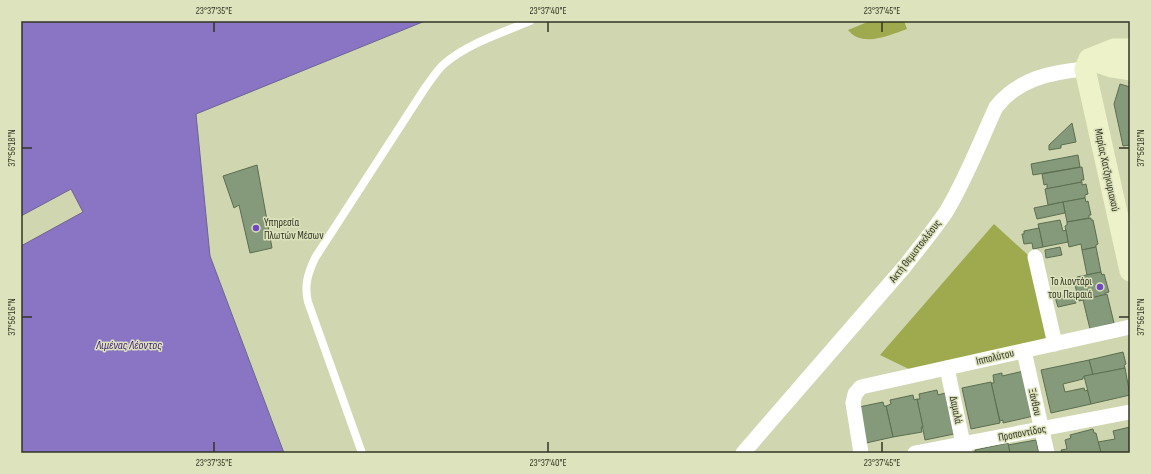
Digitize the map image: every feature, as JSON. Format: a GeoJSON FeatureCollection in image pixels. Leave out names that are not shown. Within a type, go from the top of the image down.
{"type":"FeatureCollection","features":[{"type":"Feature","properties":{"kind":"street"},"geometry":{"type":"LineString","coordinates":[[1087,64],[1114,49],[1130,49]]}},
{"type":"Feature","properties":{"kind":"street"},"geometry":{"type":"LineString","coordinates":[[1087,64],[1130,70]]}},
{"type":"Feature","properties":{"kind":"street","name":"Μαρίας Χατζηκυριακού"},"geometry":{"type":"LineString","coordinates":[[1087,64],[1125,228],[1130,271]]}},
{"type":"Feature","properties":{"kind":"street","name":"Ακτή Θεμιστοκλέους"},"geometry":{"type":"LineString","coordinates":[[743,453],[905,266],[929,236],[956,194],[996,107],[1002,99],[1018,86],[1046,74],[1087,64]]}},
{"type":"Feature","properties":{"kind":"street"},"geometry":{"type":"LineString","coordinates":[[1035,257],[1055,344]]}},
{"type":"Feature","properties":{"kind":"street","name":"Ιππολύτου"},"geometry":{"type":"LineString","coordinates":[[861,453],[853,403],[855,394],[861,387],[1130,327]]}},
{"type":"Feature","properties":{"kind":"street","name":"Ξάνθου"},"geometry":{"type":"LineString","coordinates":[[1024,351],[1047,453]]}},
{"type":"Feature","properties":{"kind":"street","name":"Δαμαλά"},"geometry":{"type":"LineString","coordinates":[[947,368],[964,448]]}},
{"type":"Feature","properties":{"kind":"street","name":"Προποντίδος"},"geometry":{"type":"LineString","coordinates":[[915,453],[964,448],[1041,429],[1130,412]]}},
{"type":"Feature","properties":{"kind":"lane"},"geometry":{"type":"LineString","coordinates":[[362,453],[308,302],[306,286],[309,270],[315,258],[425,88],[443,65],[472,46],[530,21]]}},
{"type":"Feature","properties":{"kind":"green space"},"geometry":{"type":"Polygon","coordinates":[[[870,21],[904,21],[907,29],[885,37],[868,39],[854,35],[848,30],[870,21]]]}},
{"type":"Feature","properties":{"kind":"green space"},"geometry":{"type":"Polygon","coordinates":[[[994,224],[1028,255],[1048,339],[913,371],[880,355],[994,224]]]}},
{"type":"Feature","properties":{"kind":"water","name":"Λιμένας Λέοντος"},"geometry":{"type":"Polygon","coordinates":[[[21,21],[425,21],[196,114],[210,256],[284,453],[21,453],[21,246],[83,212],[71,189],[21,216],[21,21]]]}},
{"type":"Feature","properties":{"kind":"building"},"geometry":{"type":"Polygon","coordinates":[[[1120,84],[1130,87],[1130,145],[1123,146],[1114,104],[1120,84]]]}},
{"type":"Feature","properties":{"kind":"building"},"geometry":{"type":"Polygon","coordinates":[[[1072,123],[1076,142],[1061,145],[1061,148],[1049,150],[1049,145],[1072,123]]]}},
{"type":"Feature","properties":{"kind":"building"},"geometry":{"type":"Polygon","coordinates":[[[1078,155],[1080,167],[1033,175],[1031,164],[1078,155]]]}},
{"type":"Feature","properties":{"kind":"building","name":"Υπηρεσία Πλωτών Μέσων"},"geometry":{"type":"Polygon","coordinates":[[[257,165],[272,248],[250,253],[239,205],[234,208],[223,176],[257,165]]]}},
{"type":"Feature","properties":{"kind":"building"},"geometry":{"type":"Polygon","coordinates":[[[1082,167],[1084,180],[1081,180],[1082,182],[1047,189],[1047,184],[1044,185],[1042,174],[1082,167]]]}},
{"type":"Feature","properties":{"kind":"building"},"geometry":{"type":"Polygon","coordinates":[[[1082,182],[1082,185],[1086,184],[1088,194],[1085,195],[1085,198],[1048,205],[1045,189],[1082,182]]]}},
{"type":"Feature","properties":{"kind":"building"},"geometry":{"type":"Polygon","coordinates":[[[1085,198],[1086,202],[1088,201],[1091,215],[1089,215],[1089,218],[1067,222],[1063,202],[1085,198]]]}},
{"type":"Feature","properties":{"kind":"building"},"geometry":{"type":"Polygon","coordinates":[[[1063,202],[1065,213],[1037,219],[1034,208],[1063,202]]]}},
{"type":"Feature","properties":{"kind":"building"},"geometry":{"type":"Polygon","coordinates":[[[1091,218],[1091,220],[1093,220],[1098,244],[1096,247],[1082,250],[1081,244],[1069,247],[1065,226],[1067,225],[1067,222],[1091,218]]]}},
{"type":"Feature","properties":{"kind":"building"},"geometry":{"type":"Polygon","coordinates":[[[1060,220],[1063,231],[1066,230],[1068,242],[1043,247],[1038,224],[1060,220]]]}},
{"type":"Feature","properties":{"kind":"building"},"geometry":{"type":"Polygon","coordinates":[[[1039,228],[1043,247],[1033,249],[1032,243],[1024,244],[1022,234],[1024,234],[1024,231],[1039,228]]]}},
{"type":"Feature","properties":{"kind":"building"},"geometry":{"type":"Polygon","coordinates":[[[1060,247],[1062,255],[1046,258],[1045,250],[1060,247]]]}},
{"type":"Feature","properties":{"kind":"building"},"geometry":{"type":"Polygon","coordinates":[[[1096,247],[1101,272],[1087,275],[1082,250],[1096,247]]]}},
{"type":"Feature","properties":{"kind":"building"},"geometry":{"type":"Polygon","coordinates":[[[1101,272],[1102,275],[1104,274],[1109,292],[1105,293],[1105,295],[1079,301],[1074,281],[1077,280],[1077,277],[1101,272]]]}},
{"type":"Feature","properties":{"kind":"building"},"geometry":{"type":"Polygon","coordinates":[[[1073,293],[1076,303],[1058,307],[1055,297],[1073,293]]]}},
{"type":"Feature","properties":{"kind":"building"},"geometry":{"type":"Polygon","coordinates":[[[1107,294],[1114,323],[1090,329],[1083,300],[1107,294]]]}},
{"type":"Feature","properties":{"kind":"building"},"geometry":{"type":"Polygon","coordinates":[[[1123,352],[1126,364],[1124,365],[1125,368],[1093,375],[1089,360],[1123,352]]]}},
{"type":"Feature","properties":{"kind":"building"},"geometry":{"type":"Polygon","coordinates":[[[1089,360],[1093,375],[1063,384],[1065,392],[1084,388],[1085,391],[1088,390],[1091,404],[1051,413],[1041,370],[1089,360]]]}},
{"type":"Feature","properties":{"kind":"building"},"geometry":{"type":"Polygon","coordinates":[[[1125,368],[1130,395],[1091,404],[1084,376],[1125,368]]]}},
{"type":"Feature","properties":{"kind":"building"},"geometry":{"type":"Polygon","coordinates":[[[1024,371],[1034,416],[1003,423],[1003,420],[1000,421],[991,383],[994,383],[993,375],[1002,373],[1002,376],[1024,371]]]}},
{"type":"Feature","properties":{"kind":"building"},"geometry":{"type":"Polygon","coordinates":[[[991,382],[1000,423],[971,429],[962,388],[991,382]]]}},
{"type":"Feature","properties":{"kind":"building"},"geometry":{"type":"Polygon","coordinates":[[[937,390],[938,395],[945,393],[954,434],[925,440],[917,399],[920,399],[919,394],[937,390]]]}},
{"type":"Feature","properties":{"kind":"building"},"geometry":{"type":"Polygon","coordinates":[[[913,395],[914,400],[917,399],[923,427],[921,427],[922,432],[893,437],[886,406],[891,404],[890,400],[913,395]]]}},
{"type":"Feature","properties":{"kind":"building"},"geometry":{"type":"Polygon","coordinates":[[[883,402],[884,406],[886,406],[893,437],[866,443],[859,407],[883,402]]]}},
{"type":"Feature","properties":{"kind":"building"},"geometry":{"type":"Polygon","coordinates":[[[1130,427],[1130,453],[1101,453],[1098,442],[1115,439],[1113,431],[1130,427]]]}},
{"type":"Feature","properties":{"kind":"building"},"geometry":{"type":"Polygon","coordinates":[[[1093,429],[1094,433],[1096,433],[1101,453],[1062,453],[1061,450],[1067,449],[1065,440],[1071,438],[1070,435],[1093,429]]]}},
{"type":"Feature","properties":{"kind":"building"},"geometry":{"type":"Polygon","coordinates":[[[1036,440],[1039,453],[1010,453],[1008,445],[1036,440]]]}},
{"type":"Feature","properties":{"kind":"building"},"geometry":{"type":"Polygon","coordinates":[[[1008,443],[1010,453],[976,453],[975,450],[1008,443]]]}},
{"type":"Feature","properties":{"kind":"place","name":"Υπηρεσία Πλωτών Μέσων"},"geometry":{"type":"Point","coordinates":[256,228]}},
{"type":"Feature","properties":{"kind":"place","name":"Το λιοντάρι του Πειραιά"},"geometry":{"type":"Point","coordinates":[1100,287]}}]}
